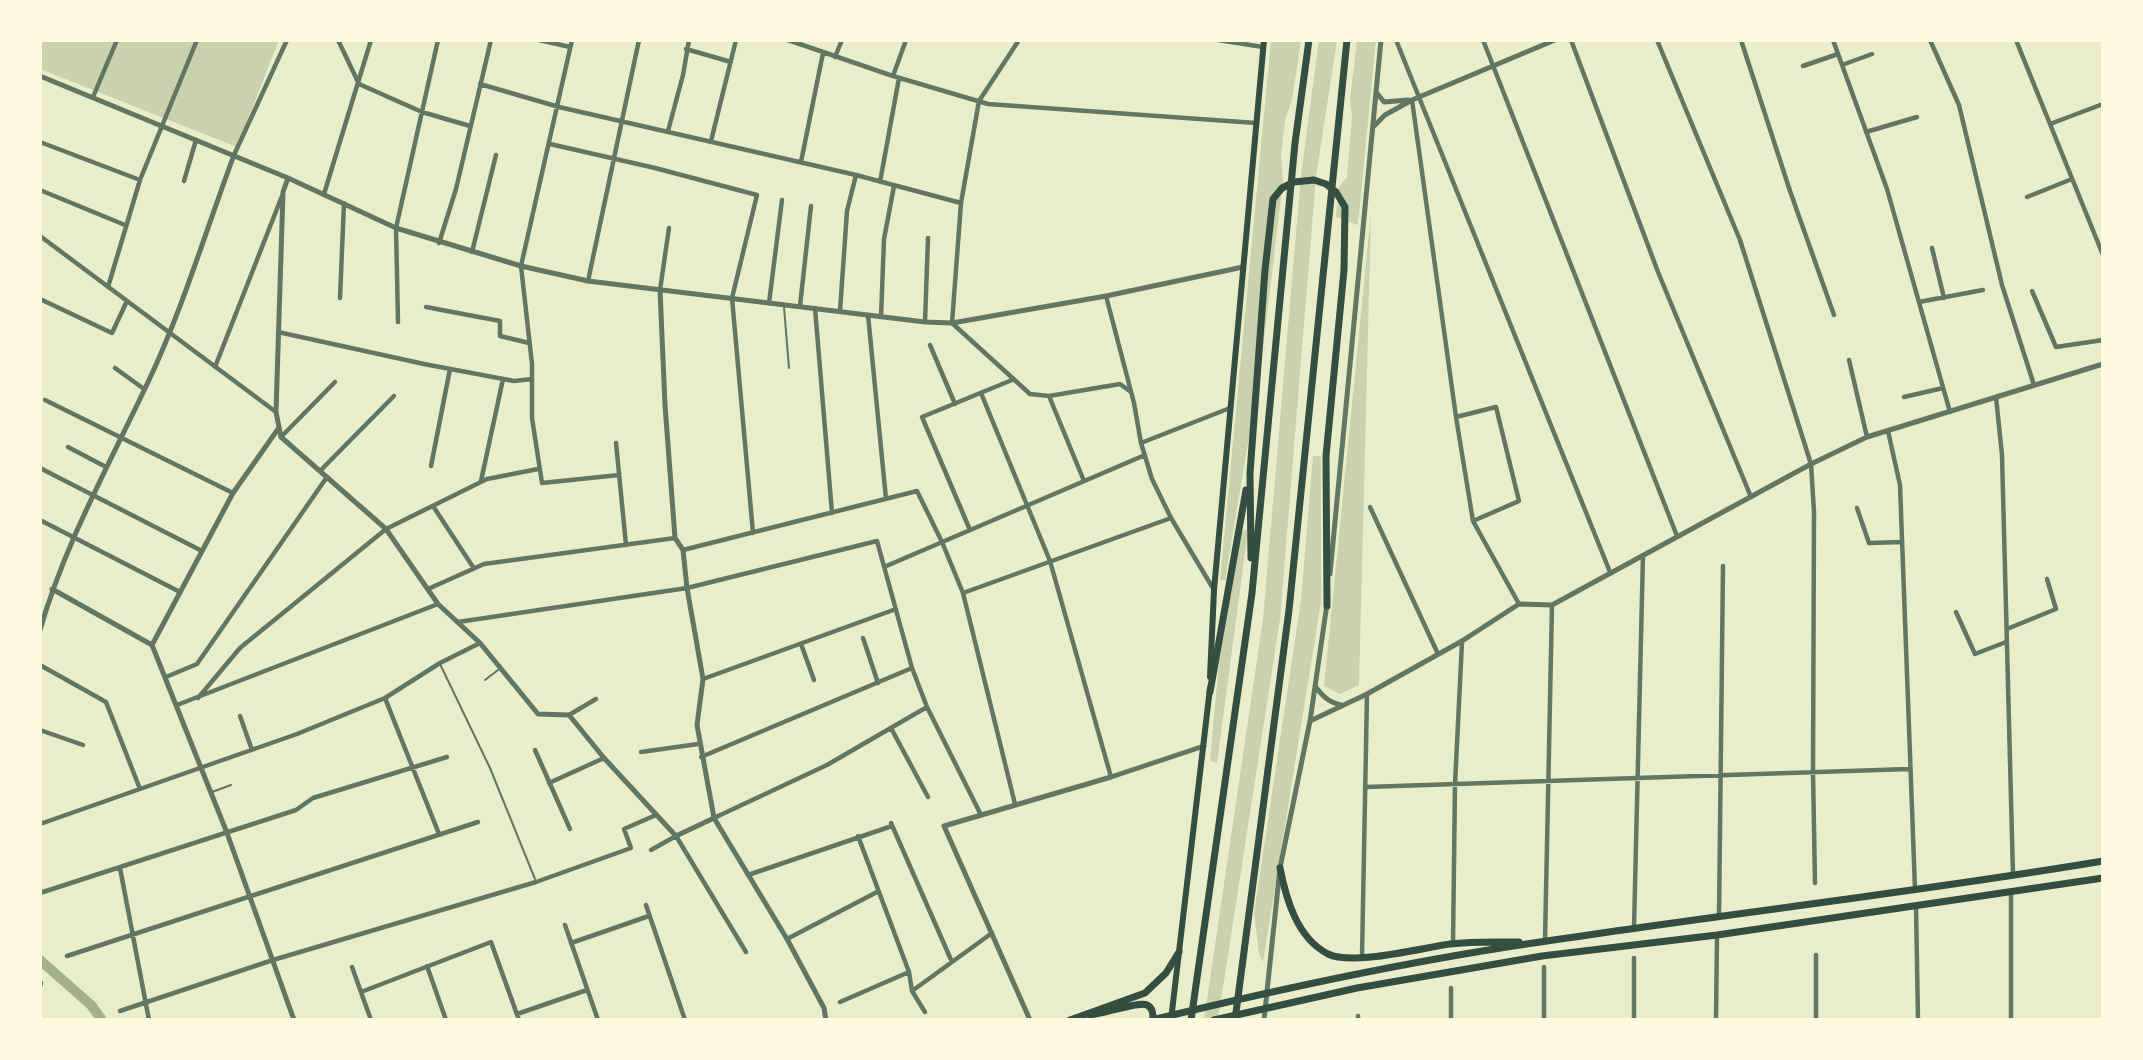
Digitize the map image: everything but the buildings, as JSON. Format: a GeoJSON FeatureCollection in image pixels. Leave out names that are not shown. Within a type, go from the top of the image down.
{"type":"FeatureCollection","features":[{"type":"Feature","properties":{"kind":"main road"},"geometry":{"type":"LineString","coordinates":[[1191,1020],[1252,593],[1293,157],[1309,40]]}},
{"type":"Feature","properties":{"kind":"main road"},"geometry":{"type":"LineString","coordinates":[[1235,1020],[1289,610],[1347,40]]}},
{"type":"Feature","properties":{"kind":"main road"},"geometry":{"type":"LineString","coordinates":[[1210,692],[1214,590],[1264,43]]}},
{"type":"Feature","properties":{"kind":"main road"},"geometry":{"type":"LineString","coordinates":[[1252,593],[1250,472],[1273,199],[1287,185],[1307,179],[1320,181],[1331,188],[1345,207],[1344,270],[1326,456],[1327,606]]}},
{"type":"Feature","properties":{"kind":"main road"},"geometry":{"type":"LineString","coordinates":[[1171,1020],[1210,692],[1250,472]]}},
{"type":"Feature","properties":{"kind":"main road"},"geometry":{"type":"LineString","coordinates":[[1070,1020],[1141,1003],[1148,1005],[1153,1011],[1153,1020],[1289,987],[1545,941],[2103,861]]}},
{"type":"Feature","properties":{"kind":"main road"},"geometry":{"type":"LineString","coordinates":[[1280,868],[1290,908],[1313,943],[1328,954],[1362,957],[1453,944],[1545,941]]}},
{"type":"Feature","properties":{"kind":"main road"},"geometry":{"type":"LineString","coordinates":[[1214,1020],[1288,1002],[1542,956],[1717,935],[2103,878]]}},
{"type":"Feature","properties":{"kind":"main road"},"geometry":{"type":"LineString","coordinates":[[1825,902],[1826,919]]}},
{"type":"Feature","properties":{"kind":"main road"},"geometry":{"type":"LineString","coordinates":[[1088,1015],[1102,1007],[1144,993],[1166,973],[1179,952]]}},
{"type":"Feature","properties":{"kind":"street"},"geometry":{"type":"LineString","coordinates":[[93,97],[117,40]]}},
{"type":"Feature","properties":{"kind":"street"},"geometry":{"type":"LineString","coordinates":[[108,288],[140,180],[197,40]]}},
{"type":"Feature","properties":{"kind":"street"},"geometry":{"type":"LineString","coordinates":[[40,630],[52,589],[74,536],[169,333],[234,155],[287,40]]}},
{"type":"Feature","properties":{"kind":"street"},"geometry":{"type":"LineString","coordinates":[[338,40],[359,84],[422,112],[470,126]]}},
{"type":"Feature","properties":{"kind":"street"},"geometry":{"type":"LineString","coordinates":[[324,194],[371,40]]}},
{"type":"Feature","properties":{"kind":"street"},"geometry":{"type":"LineString","coordinates":[[398,322],[396,228],[438,40]]}},
{"type":"Feature","properties":{"kind":"street"},"geometry":{"type":"LineString","coordinates":[[439,243],[456,189],[491,40]]}},
{"type":"Feature","properties":{"kind":"street"},"geometry":{"type":"LineString","coordinates":[[539,40],[570,47]]}},
{"type":"Feature","properties":{"kind":"street"},"geometry":{"type":"LineString","coordinates":[[572,40],[521,266],[532,379],[532,418],[542,483],[619,475]]}},
{"type":"Feature","properties":{"kind":"street"},"geometry":{"type":"LineString","coordinates":[[588,281],[639,40]]}},
{"type":"Feature","properties":{"kind":"street"},"geometry":{"type":"LineString","coordinates":[[667,131],[683,75],[685,49],[689,40]]}},
{"type":"Feature","properties":{"kind":"street"},"geometry":{"type":"LineString","coordinates":[[710,141],[736,40]]}},
{"type":"Feature","properties":{"kind":"street"},"geometry":{"type":"LineString","coordinates":[[835,57],[842,40]]}},
{"type":"Feature","properties":{"kind":"street"},"geometry":{"type":"LineString","coordinates":[[880,182],[896,77],[906,40]]}},
{"type":"Feature","properties":{"kind":"street"},"geometry":{"type":"LineString","coordinates":[[952,323],[961,203],[979,101],[1019,40]]}},
{"type":"Feature","properties":{"kind":"street"},"geometry":{"type":"LineString","coordinates":[[1218,40],[1264,43]]}},
{"type":"Feature","properties":{"kind":"street"},"geometry":{"type":"LineString","coordinates":[[1265,1020],[1280,868],[1310,721],[1327,606],[1381,40]]}},
{"type":"Feature","properties":{"kind":"street"},"geometry":{"type":"LineString","coordinates":[[1396,40],[1610,572]]}},
{"type":"Feature","properties":{"kind":"street"},"geometry":{"type":"LineString","coordinates":[[1483,40],[1677,536]]}},
{"type":"Feature","properties":{"kind":"street"},"geometry":{"type":"LineString","coordinates":[[1373,127],[1385,115],[1412,100],[1555,40]]}},
{"type":"Feature","properties":{"kind":"street"},"geometry":{"type":"LineString","coordinates":[[1571,40],[1658,272],[1751,497]]}},
{"type":"Feature","properties":{"kind":"street"},"geometry":{"type":"LineString","coordinates":[[1657,40],[1740,240],[1811,464],[1814,512],[1815,883]]}},
{"type":"Feature","properties":{"kind":"street"},"geometry":{"type":"LineString","coordinates":[[1741,40],[1834,315]]}},
{"type":"Feature","properties":{"kind":"street"},"geometry":{"type":"LineString","coordinates":[[1833,40],[1887,189],[1950,412]]}},
{"type":"Feature","properties":{"kind":"street"},"geometry":{"type":"LineString","coordinates":[[1930,40],[1959,105],[2002,285],[2034,386]]}},
{"type":"Feature","properties":{"kind":"street"},"geometry":{"type":"LineString","coordinates":[[2016,40],[2103,255]]}},
{"type":"Feature","properties":{"kind":"street"},"geometry":{"type":"LineString","coordinates":[[791,41],[896,77],[1010,107],[1256,123]]}},
{"type":"Feature","properties":{"kind":"street"},"geometry":{"type":"LineString","coordinates":[[685,49],[731,62]]}},
{"type":"Feature","properties":{"kind":"street"},"geometry":{"type":"LineString","coordinates":[[801,162],[823,53]]}},
{"type":"Feature","properties":{"kind":"street"},"geometry":{"type":"LineString","coordinates":[[1803,66],[1838,54]]}},
{"type":"Feature","properties":{"kind":"street"},"geometry":{"type":"LineString","coordinates":[[1842,65],[1872,54]]}},
{"type":"Feature","properties":{"kind":"street"},"geometry":{"type":"LineString","coordinates":[[40,76],[288,178],[396,228],[521,266],[588,281],[881,317],[952,323],[1106,296],[1243,267]]}},
{"type":"Feature","properties":{"kind":"street"},"geometry":{"type":"LineString","coordinates":[[480,84],[559,107],[856,175],[961,203]]}},
{"type":"Feature","properties":{"kind":"street"},"geometry":{"type":"LineString","coordinates":[[1376,92],[1384,102],[1412,100]]}},
{"type":"Feature","properties":{"kind":"street"},"geometry":{"type":"LineString","coordinates":[[1412,100],[1473,521],[1519,604]]}},
{"type":"Feature","properties":{"kind":"street"},"geometry":{"type":"LineString","coordinates":[[2050,124],[2103,104]]}},
{"type":"Feature","properties":{"kind":"street"},"geometry":{"type":"LineString","coordinates":[[1866,132],[1917,117]]}},
{"type":"Feature","properties":{"kind":"street"},"geometry":{"type":"LineString","coordinates":[[184,181],[196,139]]}},
{"type":"Feature","properties":{"kind":"street"},"geometry":{"type":"LineString","coordinates":[[40,142],[140,180]]}},
{"type":"Feature","properties":{"kind":"street"},"geometry":{"type":"LineString","coordinates":[[550,144],[757,195],[732,298],[753,533]]}},
{"type":"Feature","properties":{"kind":"street"},"geometry":{"type":"LineString","coordinates":[[472,252],[496,155]]}},
{"type":"Feature","properties":{"kind":"street"},"geometry":{"type":"LineString","coordinates":[[840,311],[847,211],[856,175]]}},
{"type":"Feature","properties":{"kind":"street"},"geometry":{"type":"LineString","coordinates":[[215,367],[288,178]]}},
{"type":"Feature","properties":{"kind":"street"},"geometry":{"type":"LineString","coordinates":[[2027,198],[2072,179]]}},
{"type":"Feature","properties":{"kind":"street"},"geometry":{"type":"LineString","coordinates":[[881,317],[884,239],[894,186]]}},
{"type":"Feature","properties":{"kind":"street"},"geometry":{"type":"LineString","coordinates":[[40,190],[125,225]]}},
{"type":"Feature","properties":{"kind":"street"},"geometry":{"type":"LineString","coordinates":[[284,192],[275,412],[281,437],[387,529],[438,604],[480,643],[538,714],[569,715],[596,699]]}},
{"type":"Feature","properties":{"kind":"street"},"geometry":{"type":"LineString","coordinates":[[769,303],[782,200]]}},
{"type":"Feature","properties":{"kind":"street"},"geometry":{"type":"LineString","coordinates":[[340,299],[344,203]]}},
{"type":"Feature","properties":{"kind":"street"},"geometry":{"type":"LineString","coordinates":[[800,306],[811,206]]}},
{"type":"Feature","properties":{"kind":"street"},"geometry":{"type":"LineString","coordinates":[[669,228],[660,290],[664,394],[675,538],[683,550],[703,679],[696,725],[698,744],[715,818],[787,939],[824,1008],[826,1020]]}},
{"type":"Feature","properties":{"kind":"street"},"geometry":{"type":"LineString","coordinates":[[40,236],[275,412]]}},
{"type":"Feature","properties":{"kind":"street"},"geometry":{"type":"LineString","coordinates":[[925,322],[928,237]]}},
{"type":"Feature","properties":{"kind":"street"},"geometry":{"type":"LineString","coordinates":[[1932,248],[1944,298]]}},
{"type":"Feature","properties":{"kind":"street"},"geometry":{"type":"LineString","coordinates":[[1919,302],[1983,290]]}},
{"type":"Feature","properties":{"kind":"street"},"geometry":{"type":"LineString","coordinates":[[2032,291],[2056,347],[2103,340]]}},
{"type":"Feature","properties":{"kind":"street"},"geometry":{"type":"LineString","coordinates":[[1106,296],[1141,443],[1156,488],[1214,590]]}},
{"type":"Feature","properties":{"kind":"street"},"geometry":{"type":"LineString","coordinates":[[40,299],[112,333],[127,301]]}},
{"type":"Feature","properties":{"kind":"street"},"geometry":{"type":"LineString","coordinates":[[426,307],[500,321],[500,336],[529,343]]}},
{"type":"Feature","properties":{"kind":"street"},"geometry":{"type":"LineString","coordinates":[[815,308],[832,513]]}},
{"type":"Feature","properties":{"kind":"street"},"geometry":{"type":"LineString","coordinates":[[868,315],[886,499]]}},
{"type":"Feature","properties":{"kind":"street"},"geometry":{"type":"LineString","coordinates":[[952,323],[1030,394],[1049,396],[1120,384],[1131,392]]}},
{"type":"Feature","properties":{"kind":"street"},"geometry":{"type":"LineString","coordinates":[[278,332],[503,379],[532,379]]}},
{"type":"Feature","properties":{"kind":"street"},"geometry":{"type":"LineString","coordinates":[[930,345],[955,404]]}},
{"type":"Feature","properties":{"kind":"street"},"geometry":{"type":"LineString","coordinates":[[1849,360],[1867,437]]}},
{"type":"Feature","properties":{"kind":"street"},"geometry":{"type":"LineString","coordinates":[[1310,721],[1367,694],[1462,641],[1519,604],[1552,605],[1811,464],[1867,437],[2103,364]]}},
{"type":"Feature","properties":{"kind":"street"},"geometry":{"type":"LineString","coordinates":[[115,368],[144,389]]}},
{"type":"Feature","properties":{"kind":"street"},"geometry":{"type":"LineString","coordinates":[[431,466],[450,369]]}},
{"type":"Feature","properties":{"kind":"street"},"geometry":{"type":"LineString","coordinates":[[480,482],[503,379]]}},
{"type":"Feature","properties":{"kind":"street"},"geometry":{"type":"LineString","coordinates":[[970,530],[922,417],[1012,380]]}},
{"type":"Feature","properties":{"kind":"street"},"geometry":{"type":"LineString","coordinates":[[281,437],[335,382]]}},
{"type":"Feature","properties":{"kind":"street"},"geometry":{"type":"LineString","coordinates":[[1904,397],[1943,388]]}},
{"type":"Feature","properties":{"kind":"street"},"geometry":{"type":"LineString","coordinates":[[981,393],[1050,561],[1111,777]]}},
{"type":"Feature","properties":{"kind":"street"},"geometry":{"type":"LineString","coordinates":[[320,471],[394,396]]}},
{"type":"Feature","properties":{"kind":"street"},"geometry":{"type":"LineString","coordinates":[[1049,396],[1084,481]]}},
{"type":"Feature","properties":{"kind":"street"},"geometry":{"type":"LineString","coordinates":[[1996,397],[2002,454],[2013,876]]}},
{"type":"Feature","properties":{"kind":"street"},"geometry":{"type":"LineString","coordinates":[[45,400],[233,493]]}},
{"type":"Feature","properties":{"kind":"street"},"geometry":{"type":"LineString","coordinates":[[1456,417],[1496,407],[1520,501],[1473,521]]}},
{"type":"Feature","properties":{"kind":"street"},"geometry":{"type":"LineString","coordinates":[[1141,443],[1230,408]]}},
{"type":"Feature","properties":{"kind":"street"},"geometry":{"type":"LineString","coordinates":[[152,645],[233,493],[278,429]]}},
{"type":"Feature","properties":{"kind":"street"},"geometry":{"type":"LineString","coordinates":[[1888,431],[1900,485],[1915,889]]}},
{"type":"Feature","properties":{"kind":"street"},"geometry":{"type":"LineString","coordinates":[[616,443],[626,544]]}},
{"type":"Feature","properties":{"kind":"street"},"geometry":{"type":"LineString","coordinates":[[68,447],[107,467]]}},
{"type":"Feature","properties":{"kind":"street"},"geometry":{"type":"LineString","coordinates":[[884,567],[1145,455]]}},
{"type":"Feature","properties":{"kind":"street"},"geometry":{"type":"LineString","coordinates":[[40,468],[202,551]]}},
{"type":"Feature","properties":{"kind":"street"},"geometry":{"type":"LineString","coordinates":[[198,698],[240,649],[387,529],[487,478],[539,469]]}},
{"type":"Feature","properties":{"kind":"street"},"geometry":{"type":"LineString","coordinates":[[166,677],[197,664],[327,477]]}},
{"type":"Feature","properties":{"kind":"street"},"geometry":{"type":"LineString","coordinates":[[683,550],[917,491],[963,593],[1016,804]]}},
{"type":"Feature","properties":{"kind":"street"},"geometry":{"type":"LineString","coordinates":[[433,506],[473,567]]}},
{"type":"Feature","properties":{"kind":"street"},"geometry":{"type":"LineString","coordinates":[[1370,506],[1438,654]]}},
{"type":"Feature","properties":{"kind":"street"},"geometry":{"type":"LineString","coordinates":[[1857,508],[1869,542],[1902,542]]}},
{"type":"Feature","properties":{"kind":"street"},"geometry":{"type":"LineString","coordinates":[[963,593],[1171,518]]}},
{"type":"Feature","properties":{"kind":"street"},"geometry":{"type":"LineString","coordinates":[[40,520],[180,592]]}},
{"type":"Feature","properties":{"kind":"street"},"geometry":{"type":"LineString","coordinates":[[428,589],[473,567],[675,538]]}},
{"type":"Feature","properties":{"kind":"street"},"geometry":{"type":"LineString","coordinates":[[456,622],[687,588],[877,541],[912,668],[927,708],[981,815]]}},
{"type":"Feature","properties":{"kind":"street"},"geometry":{"type":"LineString","coordinates":[[1634,929],[1643,554]]}},
{"type":"Feature","properties":{"kind":"street"},"geometry":{"type":"LineString","coordinates":[[1719,918],[1723,566]]}},
{"type":"Feature","properties":{"kind":"street"},"geometry":{"type":"LineString","coordinates":[[2007,629],[2056,609],[2047,579]]}},
{"type":"Feature","properties":{"kind":"street"},"geometry":{"type":"LineString","coordinates":[[52,589],[152,645],[227,833],[294,1020]]}},
{"type":"Feature","properties":{"kind":"street"},"geometry":{"type":"LineString","coordinates":[[177,705],[438,604]]}},
{"type":"Feature","properties":{"kind":"street"},"geometry":{"type":"LineString","coordinates":[[1545,941],[1552,605]]}},
{"type":"Feature","properties":{"kind":"street"},"geometry":{"type":"LineString","coordinates":[[703,679],[896,609]]}},
{"type":"Feature","properties":{"kind":"street"},"geometry":{"type":"LineString","coordinates":[[1956,612],[1975,654],[2006,642]]}},
{"type":"Feature","properties":{"kind":"street"},"geometry":{"type":"LineString","coordinates":[[863,638],[878,683]]}},
{"type":"Feature","properties":{"kind":"street"},"geometry":{"type":"LineString","coordinates":[[1453,944],[1455,784],[1462,641]]}},
{"type":"Feature","properties":{"kind":"street"},"geometry":{"type":"LineString","coordinates":[[40,824],[200,769],[386,698],[440,663],[480,643]]}},
{"type":"Feature","properties":{"kind":"street"},"geometry":{"type":"LineString","coordinates":[[801,644],[814,680]]}},
{"type":"Feature","properties":{"kind":"street"},"geometry":{"type":"LineString","coordinates":[[40,665],[106,702],[140,789]]}},
{"type":"Feature","properties":{"kind":"street"},"geometry":{"type":"LineString","coordinates":[[701,757],[912,668]]}},
{"type":"Feature","properties":{"kind":"street"},"geometry":{"type":"LineString","coordinates":[[1315,686],[1322,696],[1332,703],[1342,705]]}},
{"type":"Feature","properties":{"kind":"street"},"geometry":{"type":"LineString","coordinates":[[1362,957],[1367,694]]}},
{"type":"Feature","properties":{"kind":"street"},"geometry":{"type":"LineString","coordinates":[[386,698],[439,834]]}},
{"type":"Feature","properties":{"kind":"street"},"geometry":{"type":"LineString","coordinates":[[651,850],[827,765],[927,708]]}},
{"type":"Feature","properties":{"kind":"street"},"geometry":{"type":"LineString","coordinates":[[569,715],[604,758],[676,836],[746,952]]}},
{"type":"Feature","properties":{"kind":"street"},"geometry":{"type":"LineString","coordinates":[[240,716],[252,750]]}},
{"type":"Feature","properties":{"kind":"street"},"geometry":{"type":"LineString","coordinates":[[891,728],[928,796]]}},
{"type":"Feature","properties":{"kind":"street"},"geometry":{"type":"LineString","coordinates":[[40,730],[83,745]]}},
{"type":"Feature","properties":{"kind":"street"},"geometry":{"type":"LineString","coordinates":[[641,752],[698,744]]}},
{"type":"Feature","properties":{"kind":"street"},"geometry":{"type":"LineString","coordinates":[[1030,1020],[944,826],[1111,777],[1204,746]]}},
{"type":"Feature","properties":{"kind":"street"},"geometry":{"type":"LineString","coordinates":[[535,750],[570,829]]}},
{"type":"Feature","properties":{"kind":"street"},"geometry":{"type":"LineString","coordinates":[[40,893],[296,810],[313,798],[447,757]]}},
{"type":"Feature","properties":{"kind":"street"},"geometry":{"type":"LineString","coordinates":[[549,783],[604,758]]}},
{"type":"Feature","properties":{"kind":"street"},"geometry":{"type":"LineString","coordinates":[[1366,787],[1909,769]]}},
{"type":"Feature","properties":{"kind":"street"},"geometry":{"type":"LineString","coordinates":[[120,1011],[272,960],[536,882],[631,848],[624,829],[656,815]]}},
{"type":"Feature","properties":{"kind":"street"},"geometry":{"type":"LineString","coordinates":[[67,956],[478,822]]}},
{"type":"Feature","properties":{"kind":"street"},"geometry":{"type":"LineString","coordinates":[[748,875],[892,825],[952,962]]}},
{"type":"Feature","properties":{"kind":"street"},"geometry":{"type":"LineString","coordinates":[[858,836],[909,972],[912,991],[925,1012]]}},
{"type":"Feature","properties":{"kind":"street"},"geometry":{"type":"LineString","coordinates":[[120,868],[149,1020]]}},
{"type":"Feature","properties":{"kind":"street"},"geometry":{"type":"LineString","coordinates":[[787,939],[877,892]]}},
{"type":"Feature","properties":{"kind":"street"},"geometry":{"type":"LineString","coordinates":[[2011,892],[2011,1020]]}},
{"type":"Feature","properties":{"kind":"street"},"geometry":{"type":"LineString","coordinates":[[646,905],[685,1020]]}},
{"type":"Feature","properties":{"kind":"street"},"geometry":{"type":"LineString","coordinates":[[1916,906],[1918,1020]]}},
{"type":"Feature","properties":{"kind":"street"},"geometry":{"type":"LineString","coordinates":[[571,943],[649,916]]}},
{"type":"Feature","properties":{"kind":"street"},"geometry":{"type":"LineString","coordinates":[[565,925],[598,1020]]}},
{"type":"Feature","properties":{"kind":"street"},"geometry":{"type":"LineString","coordinates":[[912,991],[992,933]]}},
{"type":"Feature","properties":{"kind":"street"},"geometry":{"type":"LineString","coordinates":[[1716,1020],[1717,935]]}},
{"type":"Feature","properties":{"kind":"street"},"geometry":{"type":"LineString","coordinates":[[361,992],[491,942],[518,1017],[587,990]]}},
{"type":"Feature","properties":{"kind":"street"},"geometry":{"type":"LineString","coordinates":[[1816,955],[1816,1020]]}},
{"type":"Feature","properties":{"kind":"street"},"geometry":{"type":"LineString","coordinates":[[1634,958],[1634,1020]]}},
{"type":"Feature","properties":{"kind":"street"},"geometry":{"type":"LineString","coordinates":[[427,966],[446,1020]]}},
{"type":"Feature","properties":{"kind":"street"},"geometry":{"type":"LineString","coordinates":[[352,967],[371,1020]]}},
{"type":"Feature","properties":{"kind":"street"},"geometry":{"type":"LineString","coordinates":[[1544,967],[1544,1020]]}},
{"type":"Feature","properties":{"kind":"street"},"geometry":{"type":"LineString","coordinates":[[839,1002],[909,972]]}},
{"type":"Feature","properties":{"kind":"street"},"geometry":{"type":"LineString","coordinates":[[1451,988],[1451,1020]]}},
{"type":"Feature","properties":{"kind":"lane"},"geometry":{"type":"LineString","coordinates":[[784,304],[789,368]]}},
{"type":"Feature","properties":{"kind":"lane"},"geometry":{"type":"LineString","coordinates":[[440,663],[491,768],[536,882]]}},
{"type":"Feature","properties":{"kind":"lane"},"geometry":{"type":"LineString","coordinates":[[485,680],[500,668]]}},
{"type":"Feature","properties":{"kind":"lane"},"geometry":{"type":"LineString","coordinates":[[209,793],[231,786]]}},
{"type":"Feature","properties":{"kind":"green space"},"geometry":{"type":"Polygon","coordinates":[[[40,40],[279,40],[237,147],[40,69],[40,40]]]}},
{"type":"Feature","properties":{"kind":"green space"},"geometry":{"type":"Polygon","coordinates":[[[1271,40],[1301,40],[1292,100],[1285,120],[1281,157],[1283,180],[1261,366],[1225,580],[1220,580],[1271,40]]]}},
{"type":"Feature","properties":{"kind":"green space"},"geometry":{"type":"Polygon","coordinates":[[[1319,40],[1337,40],[1316,177],[1280,619],[1218,1020],[1204,1020],[1263,619],[1301,175],[1319,40]]]}},
{"type":"Feature","properties":{"kind":"green space"},"geometry":{"type":"Polygon","coordinates":[[[1357,40],[1376,40],[1358,225],[1336,217],[1339,187],[1347,177],[1352,115],[1350,100],[1357,40]]]}},
{"type":"Feature","properties":{"kind":"green space"},"geometry":{"type":"Polygon","coordinates":[[[1371,213],[1359,685],[1340,694],[1324,686],[1371,213]]]}},
{"type":"Feature","properties":{"kind":"green space"},"geometry":{"type":"Polygon","coordinates":[[[1313,456],[1321,456],[1321,602],[1263,962],[1259,954],[1254,913],[1301,600],[1313,456]]]}},
{"type":"Feature","properties":{"kind":"green space"},"geometry":{"type":"Polygon","coordinates":[[[1248,530],[1217,763],[1210,761],[1219,662],[1242,531],[1248,530]]]}},
{"type":"Feature","properties":{"kind":"waterway"},"geometry":{"type":"LineString","coordinates":[[40,960],[91,1005],[102,1020]]}}]}
